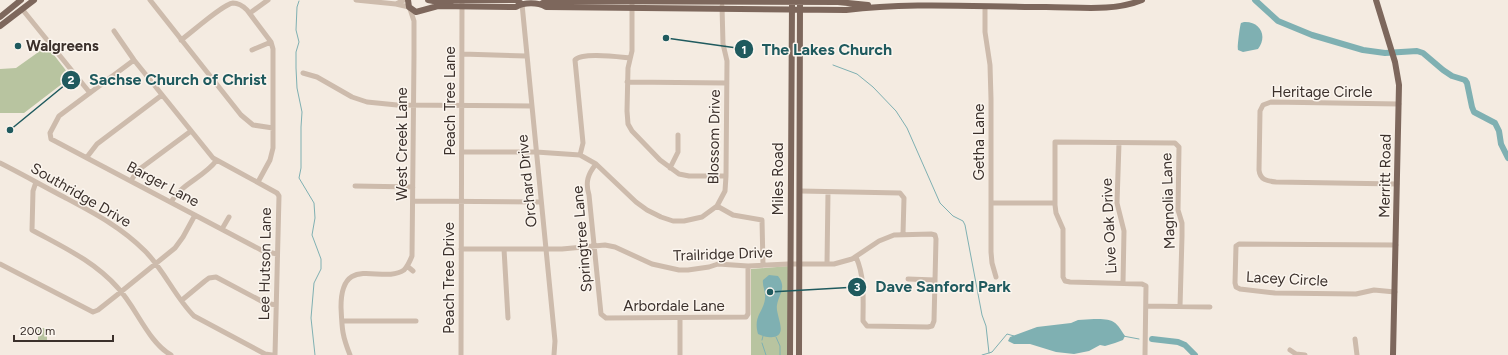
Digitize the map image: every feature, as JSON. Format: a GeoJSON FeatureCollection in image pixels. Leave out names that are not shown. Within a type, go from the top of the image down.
{"type":"FeatureCollection","features":[{"type":"Feature","properties":{"kind":"main road"},"geometry":{"type":"LineString","coordinates":[[0,17],[21,0]]}},
{"type":"Feature","properties":{"kind":"main road"},"geometry":{"type":"LineString","coordinates":[[0,26],[34,0]]}},
{"type":"Feature","properties":{"kind":"main road"},"geometry":{"type":"LineString","coordinates":[[408,0],[409,8],[416,12],[438,6],[462,3],[516,0],[522,4],[546,0],[632,4],[722,5],[838,2],[878,6],[915,3],[985,7],[1118,7],[1142,0]]}},
{"type":"Feature","properties":{"kind":"main road"},"geometry":{"type":"LineString","coordinates":[[420,11],[426,5],[427,0],[439,2],[454,0],[462,3]]}},
{"type":"Feature","properties":{"kind":"main road","name":"Merritt Road"},"geometry":{"type":"LineString","coordinates":[[1376,0],[1395,62],[1399,84],[1400,104],[1393,355]]}},
{"type":"Feature","properties":{"kind":"main road","name":"Miles Road"},"geometry":{"type":"LineString","coordinates":[[790,352],[792,4]]}},
{"type":"Feature","properties":{"kind":"main road","name":"Miles Road"},"geometry":{"type":"LineString","coordinates":[[799,4],[799,352]]}},
{"type":"Feature","properties":{"kind":"main road"},"geometry":{"type":"LineString","coordinates":[[791,139],[800,139]]}},
{"type":"Feature","properties":{"kind":"main road"},"geometry":{"type":"LineString","coordinates":[[790,352],[799,352]]}},
{"type":"Feature","properties":{"kind":"street"},"geometry":{"type":"LineString","coordinates":[[151,0],[246,121],[253,125],[273,128]]}},
{"type":"Feature","properties":{"kind":"street"},"geometry":{"type":"LineString","coordinates":[[250,13],[268,0]]}},
{"type":"Feature","properties":{"kind":"street"},"geometry":{"type":"LineString","coordinates":[[356,0],[396,4],[409,8]]}},
{"type":"Feature","properties":{"kind":"street"},"geometry":{"type":"LineString","coordinates":[[396,4],[404,0]]}},
{"type":"Feature","properties":{"kind":"street","name":"Peach Tree Lane"},"geometry":{"type":"LineString","coordinates":[[462,3],[462,201]]}},
{"type":"Feature","properties":{"kind":"street"},"geometry":{"type":"LineString","coordinates":[[181,40],[225,7],[230,4],[238,4],[243,6],[250,13],[271,42],[273,49],[273,148],[270,160],[258,182]]}},
{"type":"Feature","properties":{"kind":"street","name":"Orchard Drive"},"geometry":{"type":"LineString","coordinates":[[522,4],[531,106],[556,341],[554,355]]}},
{"type":"Feature","properties":{"kind":"street"},"geometry":{"type":"LineString","coordinates":[[632,4],[632,51],[628,68],[627,82],[628,124],[632,132],[644,145],[679,174],[689,176],[726,176]]}},
{"type":"Feature","properties":{"kind":"street","name":"Blossom Drive"},"geometry":{"type":"LineString","coordinates":[[462,152],[536,152],[580,155],[596,164],[636,202],[647,210],[661,217],[673,221],[694,220],[706,215],[717,206],[723,197],[726,176],[727,55],[723,44],[722,5]]}},
{"type":"Feature","properties":{"kind":"street","name":"Getha Lane"},"geometry":{"type":"LineString","coordinates":[[985,7],[985,32],[990,65],[991,99],[991,252],[992,264],[996,277]]}},
{"type":"Feature","properties":{"kind":"street","name":"West Creek Lane"},"geometry":{"type":"LineString","coordinates":[[407,266],[412,256],[414,201],[414,21],[409,8]]}},
{"type":"Feature","properties":{"kind":"street"},"geometry":{"type":"LineString","coordinates":[[22,9],[90,93],[134,60]]}},
{"type":"Feature","properties":{"kind":"street","name":"West Creek Lane"},"geometry":{"type":"LineString","coordinates":[[414,21],[420,11]]}},
{"type":"Feature","properties":{"kind":"street","name":"Lee Hutson Lane"},"geometry":{"type":"LineString","coordinates":[[114,31],[134,60],[216,161],[258,182],[274,191],[279,196],[275,355]]}},
{"type":"Feature","properties":{"kind":"street"},"geometry":{"type":"LineString","coordinates":[[252,50],[271,42]]}},
{"type":"Feature","properties":{"kind":"street"},"geometry":{"type":"LineString","coordinates":[[462,54],[526,56]]}},
{"type":"Feature","properties":{"kind":"street"},"geometry":{"type":"LineString","coordinates":[[580,155],[583,143],[575,60],[579,56],[611,56],[630,58]]}},
{"type":"Feature","properties":{"kind":"street"},"geometry":{"type":"LineString","coordinates":[[303,73],[317,77],[352,97],[367,102],[414,105],[531,106]]}},
{"type":"Feature","properties":{"kind":"street"},"geometry":{"type":"LineString","coordinates":[[627,82],[727,83]]}},
{"type":"Feature","properties":{"kind":"street","name":"Barger Lane"},"geometry":{"type":"LineString","coordinates":[[90,93],[59,116],[50,133],[51,139],[263,251],[277,254]]}},
{"type":"Feature","properties":{"kind":"street"},"geometry":{"type":"LineString","coordinates":[[87,157],[97,144],[162,95]]}},
{"type":"Feature","properties":{"kind":"street","name":"Heritage Circle"},"geometry":{"type":"LineString","coordinates":[[1397,184],[1268,182],[1260,176],[1259,170],[1260,111],[1263,105],[1271,102],[1400,104]]}},
{"type":"Feature","properties":{"kind":"street"},"geometry":{"type":"LineString","coordinates":[[131,181],[138,172],[191,131]]}},
{"type":"Feature","properties":{"kind":"street"},"geometry":{"type":"LineString","coordinates":[[670,168],[678,152],[678,135]]}},
{"type":"Feature","properties":{"kind":"street","name":"Magnolia Lane"},"geometry":{"type":"LineString","coordinates":[[1055,203],[1055,142],[1175,143],[1178,146],[1178,210],[1182,223],[1180,307]]}},
{"type":"Feature","properties":{"kind":"street","name":"Live Oak Drive"},"geometry":{"type":"LineString","coordinates":[[1119,143],[1117,203],[1124,231],[1123,283]]}},
{"type":"Feature","properties":{"kind":"street"},"geometry":{"type":"LineString","coordinates":[[171,202],[216,161]]}},
{"type":"Feature","properties":{"kind":"street","name":"Southridge Drive"},"geometry":{"type":"LineString","coordinates":[[0,163],[114,225],[136,242],[156,263],[191,313],[199,320],[265,354],[272,355]]}},
{"type":"Feature","properties":{"kind":"street","name":"Springtree Lane"},"geometry":{"type":"LineString","coordinates":[[596,164],[589,173],[587,188],[589,195],[601,314]]}},
{"type":"Feature","properties":{"kind":"street"},"geometry":{"type":"LineString","coordinates":[[36,182],[33,191],[32,230],[85,259],[104,273],[121,292],[155,341],[171,355]]}},
{"type":"Feature","properties":{"kind":"street"},"geometry":{"type":"LineString","coordinates":[[355,186],[413,187]]}},
{"type":"Feature","properties":{"kind":"street"},"geometry":{"type":"LineString","coordinates":[[800,192],[900,193],[904,198],[903,234]]}},
{"type":"Feature","properties":{"kind":"street"},"geometry":{"type":"LineString","coordinates":[[828,192],[828,264]]}},
{"type":"Feature","properties":{"kind":"street"},"geometry":{"type":"LineString","coordinates":[[414,201],[541,202]]}},
{"type":"Feature","properties":{"kind":"street","name":"Peach Tree Drive"},"geometry":{"type":"LineString","coordinates":[[461,355],[462,201]]}},
{"type":"Feature","properties":{"kind":"street"},"geometry":{"type":"LineString","coordinates":[[991,203],[1055,203],[1056,213],[1063,229],[1063,277],[1065,281],[1142,284],[1146,286],[1145,355]]}},
{"type":"Feature","properties":{"kind":"street"},"geometry":{"type":"LineString","coordinates":[[717,206],[733,215],[762,220],[763,265]]}},
{"type":"Feature","properties":{"kind":"street"},"geometry":{"type":"LineString","coordinates":[[0,264],[93,312],[98,310],[121,292],[179,243],[195,215]]}},
{"type":"Feature","properties":{"kind":"street"},"geometry":{"type":"LineString","coordinates":[[222,229],[229,216]]}},
{"type":"Feature","properties":{"kind":"street","name":"Trailridge Drive"},"geometry":{"type":"LineString","coordinates":[[461,249],[562,250],[606,245],[615,247],[652,264],[679,270],[695,269],[718,264],[748,266],[828,264],[843,262],[856,256],[879,241],[894,235],[932,234],[935,235],[936,239],[935,280]]}},
{"type":"Feature","properties":{"kind":"street","name":"Lacey Circle"},"geometry":{"type":"LineString","coordinates":[[1395,292],[1374,290],[1356,294],[1275,293],[1240,289],[1236,287],[1234,283],[1235,248],[1238,244],[1396,245]]}},
{"type":"Feature","properties":{"kind":"street"},"geometry":{"type":"LineString","coordinates":[[504,249],[508,318]]}},
{"type":"Feature","properties":{"kind":"street"},"geometry":{"type":"LineString","coordinates":[[856,256],[863,277],[863,321],[867,326],[932,326],[934,321],[935,280],[908,279]]}},
{"type":"Feature","properties":{"kind":"street"},"geometry":{"type":"LineString","coordinates":[[350,355],[344,341],[342,321],[343,290],[349,279],[358,274],[366,273],[397,273],[407,266],[413,271]]}},
{"type":"Feature","properties":{"kind":"street","name":"Arbordale Lane"},"geometry":{"type":"LineString","coordinates":[[601,314],[606,318],[746,317],[748,314],[748,266]]}},
{"type":"Feature","properties":{"kind":"street"},"geometry":{"type":"LineString","coordinates":[[182,300],[209,278],[216,277],[265,303],[276,305]]}},
{"type":"Feature","properties":{"kind":"street"},"geometry":{"type":"LineString","coordinates":[[1146,306],[1210,307]]}},
{"type":"Feature","properties":{"kind":"street"},"geometry":{"type":"LineString","coordinates":[[680,318],[680,355]]}},
{"type":"Feature","properties":{"kind":"street"},"geometry":{"type":"LineString","coordinates":[[342,321],[416,321]]}},
{"type":"Feature","properties":{"kind":"street"},"geometry":{"type":"LineString","coordinates":[[1355,339],[1357,355]]}},
{"type":"Feature","properties":{"kind":"street"},"geometry":{"type":"LineString","coordinates":[[1290,350],[1296,354],[1305,355]]}},
{"type":"Feature","properties":{"kind":"green space"},"geometry":{"type":"Polygon","coordinates":[[[47,46],[71,77],[24,113],[0,113],[0,69],[16,68],[47,46]]]}},
{"type":"Feature","properties":{"kind":"green space"},"geometry":{"type":"Polygon","coordinates":[[[789,266],[789,355],[751,355],[751,269],[789,266]]]}},
{"type":"Feature","properties":{"kind":"green space"},"geometry":{"type":"Polygon","coordinates":[[[38,328],[47,328],[47,342],[38,342],[38,328]]]}},
{"type":"Feature","properties":{"kind":"water"},"geometry":{"type":"Polygon","coordinates":[[[1250,22],[1261,30],[1262,39],[1258,49],[1243,52],[1238,50],[1241,23],[1250,22]]]}},
{"type":"Feature","properties":{"kind":"water"},"geometry":{"type":"Polygon","coordinates":[[[769,275],[778,276],[782,284],[782,290],[777,305],[781,329],[778,335],[773,337],[765,337],[758,334],[757,319],[765,299],[763,280],[769,275]]]}},
{"type":"Feature","properties":{"kind":"water"},"geometry":{"type":"Polygon","coordinates":[[[1078,320],[1110,320],[1116,324],[1125,336],[1123,340],[1105,346],[1100,345],[1089,351],[1074,354],[1056,352],[1030,344],[1014,344],[1008,341],[1010,337],[1037,327],[1071,323],[1078,320]]]}},
{"type":"Feature","properties":{"kind":"waterway"},"geometry":{"type":"LineString","coordinates":[[1255,0],[1278,21],[1312,35],[1363,50],[1385,53],[1417,51],[1423,53],[1452,76],[1465,80],[1474,112],[1495,123],[1499,131],[1501,144],[1508,158]]}},
{"type":"Feature","properties":{"kind":"waterway"},"geometry":{"type":"LineString","coordinates":[[299,1],[297,7],[296,30],[299,42],[296,52],[297,88],[302,112],[301,168],[299,178],[314,203],[315,218],[312,235],[321,259],[321,269],[314,283],[311,318],[315,355]]}},
{"type":"Feature","properties":{"kind":"waterway"},"geometry":{"type":"LineString","coordinates":[[833,65],[857,74],[873,87],[896,111],[907,128],[940,203],[953,216],[963,221],[982,315],[986,326],[989,353],[992,352],[1007,334],[1014,336]]}},
{"type":"Feature","properties":{"kind":"waterway"},"geometry":{"type":"LineString","coordinates":[[762,340],[763,336]]}},
{"type":"Feature","properties":{"kind":"waterway"},"geometry":{"type":"LineString","coordinates":[[1123,336],[1139,339]]}},
{"type":"Feature","properties":{"kind":"waterway"},"geometry":{"type":"LineString","coordinates":[[776,337],[780,346],[780,355]]}},
{"type":"Feature","properties":{"kind":"waterway"},"geometry":{"type":"LineString","coordinates":[[1152,339],[1178,342],[1185,345],[1195,355]]}},
{"type":"Feature","properties":{"kind":"waterway"},"geometry":{"type":"LineString","coordinates":[[762,343],[766,355]]}},
{"type":"Feature","properties":{"kind":"waterway"},"geometry":{"type":"LineString","coordinates":[[982,355],[989,353]]}},
{"type":"Feature","properties":{"kind":"place","name":"The Lakes Church"},"geometry":{"type":"Point","coordinates":[666,38]}},
{"type":"Feature","properties":{"kind":"place","name":"Walgreens"},"geometry":{"type":"Point","coordinates":[18,46]}},
{"type":"Feature","properties":{"kind":"place","name":"Sachse Church of Christ"},"geometry":{"type":"Point","coordinates":[10,130]}},
{"type":"Feature","properties":{"kind":"place","name":"Dave Sanford Park"},"geometry":{"type":"Point","coordinates":[770,292]}}]}
